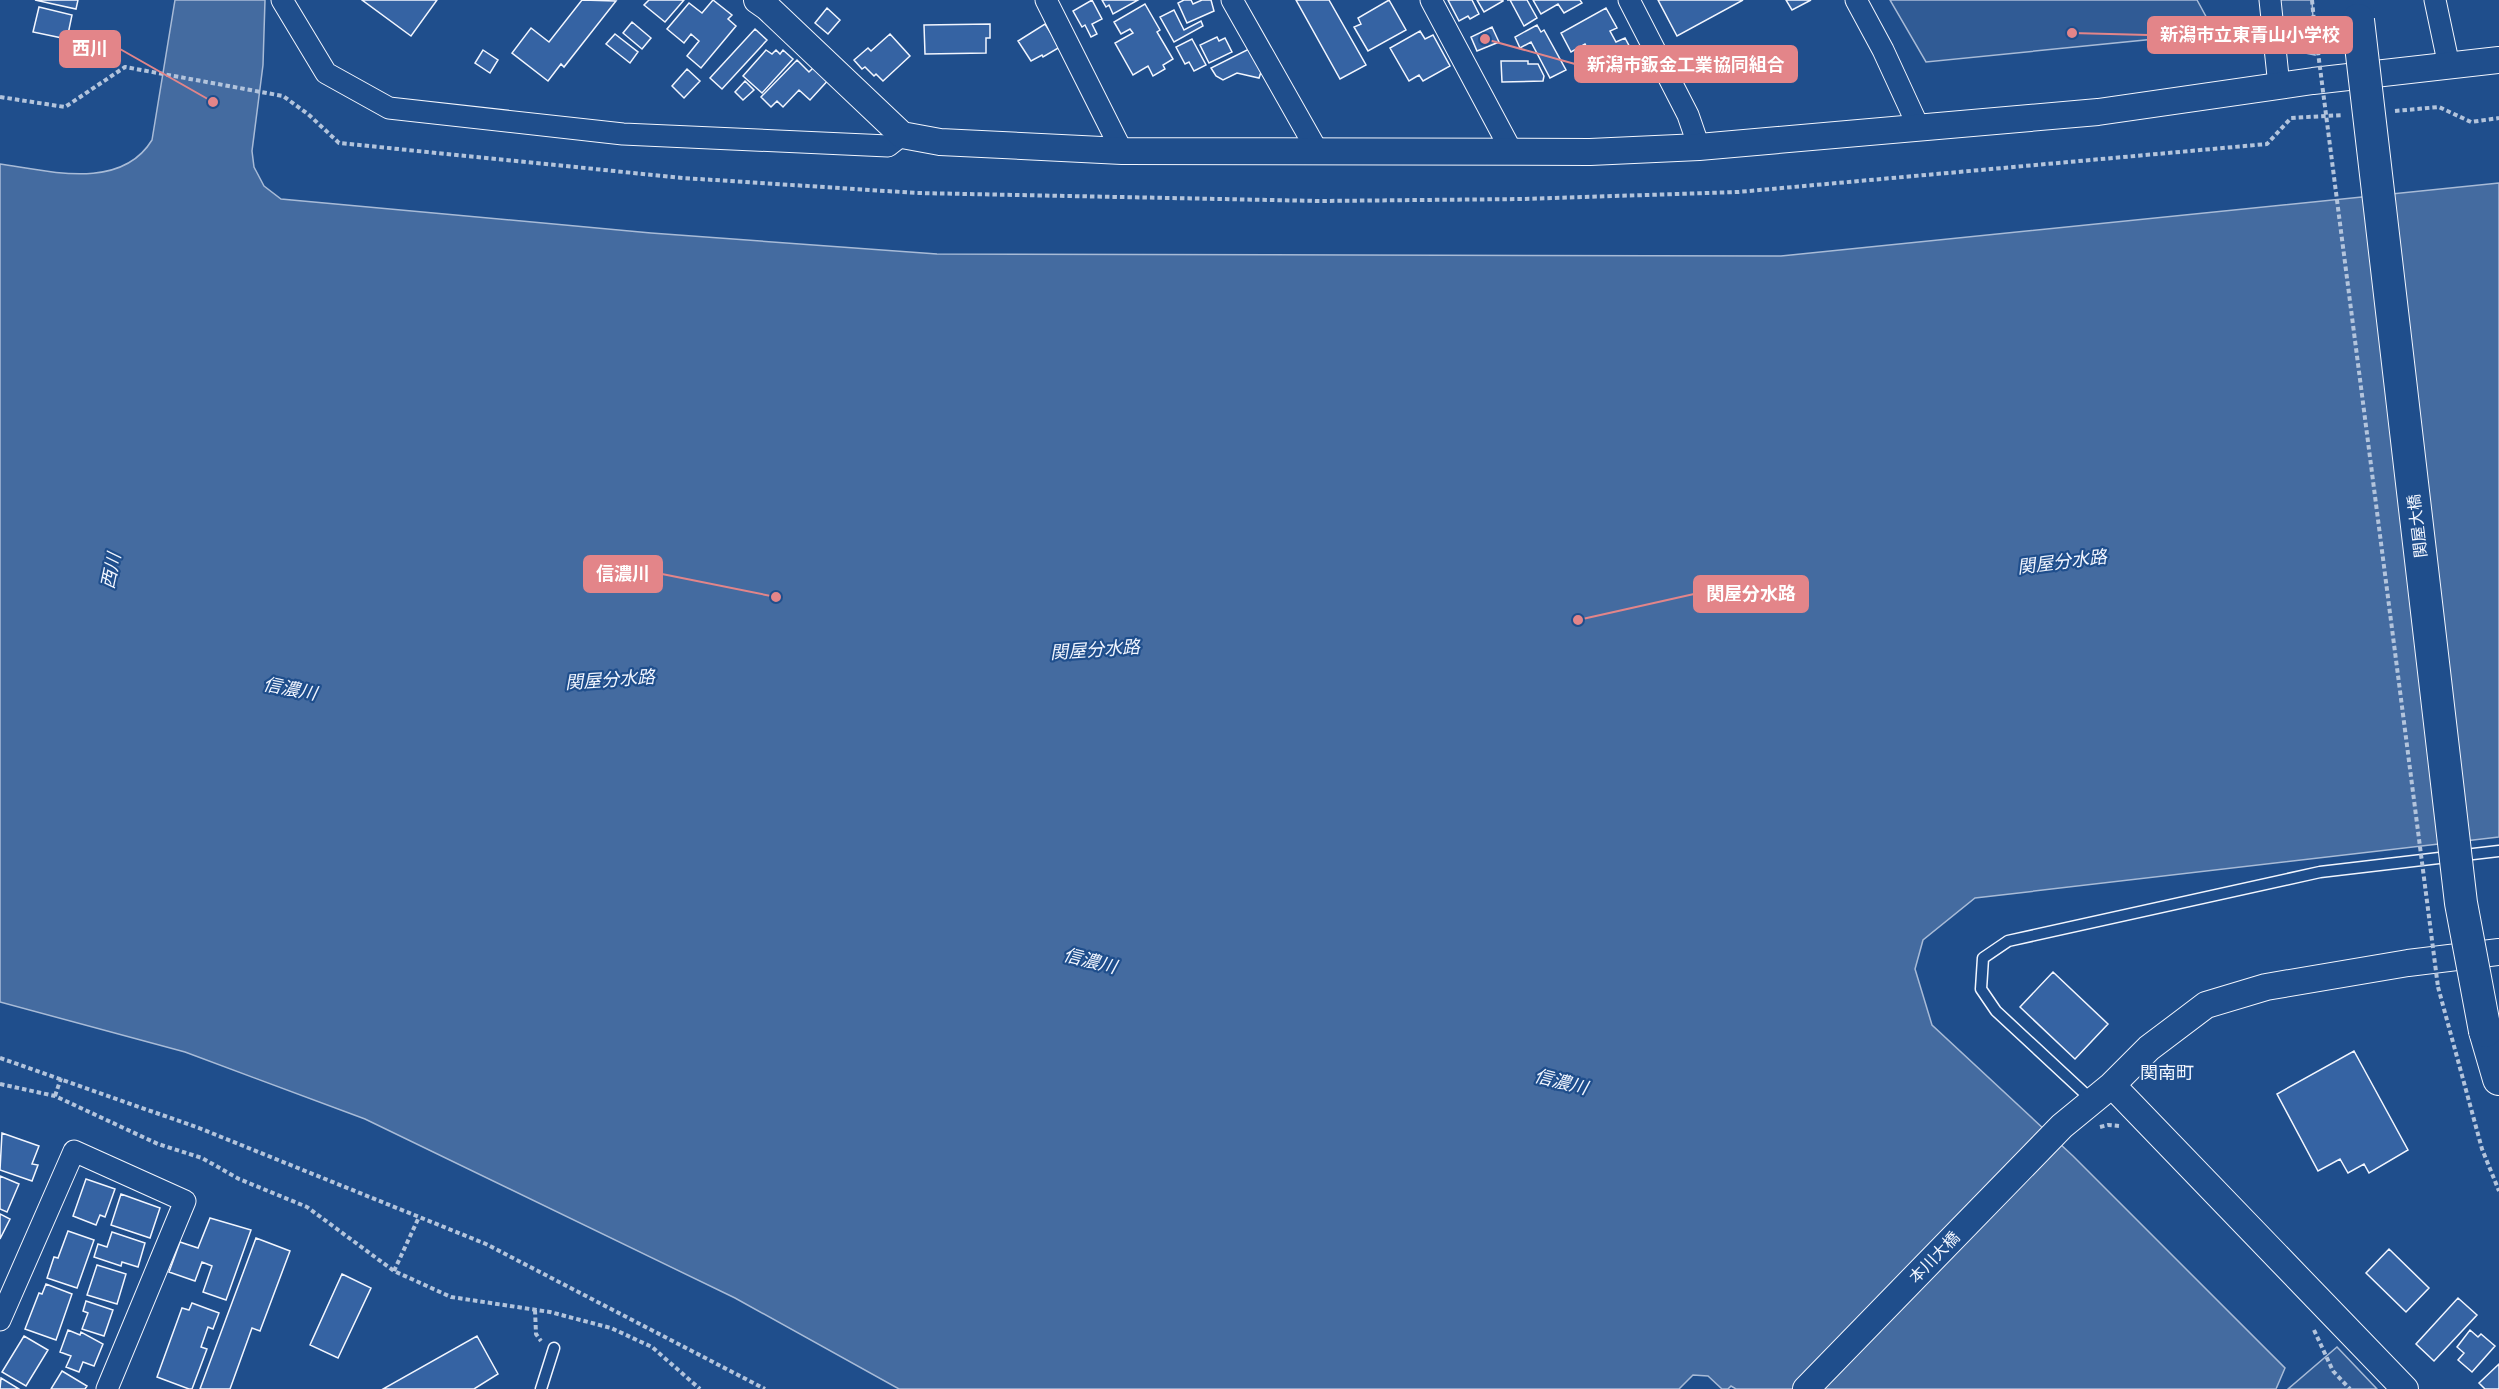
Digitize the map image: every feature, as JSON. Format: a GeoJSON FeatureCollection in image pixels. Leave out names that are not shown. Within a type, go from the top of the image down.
{"type":"FeatureCollection","features":[{"type":"Feature","properties":{"kind":"main road","name":"関屋大橋"},"geometry":{"type":"LineString","coordinates":[[2357,10],[2461,903],[2485,1031],[2499,1079]]}},
{"type":"Feature","properties":{"kind":"street"},"geometry":{"type":"LineString","coordinates":[[282,0],[326,73],[389,108],[635,135],[888,146],[902,135]]}},
{"type":"Feature","properties":{"kind":"street"},"geometry":{"type":"LineString","coordinates":[[757,0],[902,135],[940,142],[1122,151],[1590,152],[1699,147],[2098,112],[2279,86],[2499,60]]}},
{"type":"Feature","properties":{"kind":"street"},"geometry":{"type":"LineString","coordinates":[[1046,0],[1122,151]]}},
{"type":"Feature","properties":{"kind":"street"},"geometry":{"type":"LineString","coordinates":[[1232,0],[1318,152]]}},
{"type":"Feature","properties":{"kind":"street"},"geometry":{"type":"LineString","coordinates":[[1431,0],[1512,152]]}},
{"type":"Feature","properties":{"kind":"street"},"geometry":{"type":"LineString","coordinates":[[1629,0],[1688,115],[1699,147]]}},
{"type":"Feature","properties":{"kind":"street"},"geometry":{"type":"LineString","coordinates":[[1856,0],[1883,50],[1919,128]]}},
{"type":"Feature","properties":{"kind":"street"},"geometry":{"type":"LineString","coordinates":[[2270,0],[2279,86]]}},
{"type":"Feature","properties":{"kind":"street"},"geometry":{"type":"LineString","coordinates":[[2435,0],[2449,66]]}},
{"type":"Feature","properties":{"kind":"street","name":"本川大橋"},"geometry":{"type":"LineString","coordinates":[[1806,1389],[2062,1126],[2112,1085],[2149,1048],[2206,1005],[2266,987],[2408,963],[2499,952]]}},
{"type":"Feature","properties":{"kind":"street"},"geometry":{"type":"LineString","coordinates":[[2112,1085],[2405,1389]]}},
{"type":"Feature","properties":{"kind":"street"},"geometry":{"type":"LineString","coordinates":[[0,1320],[74,1151],[185,1201],[115,1387]]}},
{"type":"Feature","properties":{"kind":"lane"},"geometry":{"type":"LineString","coordinates":[[2093,1101],[1996,1011],[1981,989],[1983,958],[2008,941],[2320,872],[2499,851]]}},
{"type":"Feature","properties":{"kind":"lane"},"geometry":{"type":"LineString","coordinates":[[541,1389],[554,1348]]}},
{"type":"Feature","properties":{"kind":"path"},"geometry":{"type":"LineString","coordinates":[[2312,0],[2438,987],[2482,1149],[2499,1191]]}},
{"type":"Feature","properties":{"kind":"path"},"geometry":{"type":"LineString","coordinates":[[0,1058],[200,1128],[486,1244],[765,1389]]}},
{"type":"Feature","properties":{"kind":"path"},"geometry":{"type":"LineString","coordinates":[[56,1096],[61,1078]]}},
{"type":"Feature","properties":{"kind":"path"},"geometry":{"type":"LineString","coordinates":[[0,1084],[56,1096],[158,1144],[202,1158],[239,1179],[307,1207],[394,1271],[451,1297],[535,1310],[611,1328],[652,1347],[700,1389]]}},
{"type":"Feature","properties":{"kind":"path"},"geometry":{"type":"LineString","coordinates":[[2092,1129],[2108,1125],[2120,1126],[2127,1131]]}},
{"type":"Feature","properties":{"kind":"path"},"geometry":{"type":"LineString","coordinates":[[394,1271],[419,1217]]}},
{"type":"Feature","properties":{"kind":"path"},"geometry":{"type":"LineString","coordinates":[[535,1310],[536,1334],[543,1345],[554,1348]]}},
{"type":"Feature","properties":{"kind":"path"},"geometry":{"type":"LineString","coordinates":[[2311,1325],[2332,1371],[2350,1389]]}},
{"type":"Feature","properties":{"kind":"shaded area"},"geometry":{"type":"Polygon","coordinates":[[[1890,0],[2197,0],[2215,33],[1926,62],[1890,0]]]}},
{"type":"Feature","properties":{"kind":"shaded area"},"geometry":{"type":"Polygon","coordinates":[[[2274,0],[2312,0],[2315,55],[2281,48],[2274,0]]]}},
{"type":"Feature","properties":{"kind":"shaded area"},"geometry":{"type":"Polygon","coordinates":[[[2337,1347],[2377,1389],[2288,1389],[2337,1347]]]}},
{"type":"Feature","properties":{"kind":"water","name":"信濃川"},"geometry":{"type":"Polygon","coordinates":[[[175,0],[265,0],[263,65],[252,151],[254,167],[264,186],[281,199],[651,233],[937,254],[1781,256],[2499,183],[2499,837],[1975,898],[1923,940],[1915,969],[1932,1025],[2073,1156],[2285,1368],[2276,1389],[1736,1389],[1731,1386],[1728,1389],[1722,1389],[1708,1376],[1693,1375],[1679,1389],[899,1389],[735,1298],[365,1119],[185,1052],[0,1002],[0,164],[83,174],[103,172],[122,166],[139,156],[152,140],[175,0]]]}},
{"type":"Feature","properties":{"kind":"building"},"geometry":{"type":"Polygon","coordinates":[[[35,0],[78,0],[76,9],[35,0]]]}},
{"type":"Feature","properties":{"kind":"building"},"geometry":{"type":"Polygon","coordinates":[[[362,0],[437,0],[411,36],[362,0]]]}},
{"type":"Feature","properties":{"kind":"building"},"geometry":{"type":"Polygon","coordinates":[[[582,0],[616,1],[564,67],[561,64],[548,81],[512,53],[531,28],[549,42],[582,0]]]}},
{"type":"Feature","properties":{"kind":"building"},"geometry":{"type":"Polygon","coordinates":[[[649,0],[684,0],[665,22],[644,5],[649,0]]]}},
{"type":"Feature","properties":{"kind":"building"},"geometry":{"type":"Polygon","coordinates":[[[713,0],[732,15],[728,19],[736,26],[701,68],[687,56],[699,41],[691,34],[684,43],[667,29],[689,3],[702,13],[713,0]]]}},
{"type":"Feature","properties":{"kind":"building"},"geometry":{"type":"Polygon","coordinates":[[[1092,0],[1102,19],[1092,24],[1097,34],[1091,37],[1085,25],[1082,27],[1073,11],[1092,0]]]}},
{"type":"Feature","properties":{"kind":"building"},"geometry":{"type":"Polygon","coordinates":[[[1102,0],[1138,0],[1113,14],[1109,5],[1106,7],[1102,0]]]}},
{"type":"Feature","properties":{"kind":"building"},"geometry":{"type":"Polygon","coordinates":[[[1191,0],[1193,4],[1202,0],[1211,0],[1214,11],[1187,23],[1178,3],[1191,0]]]}},
{"type":"Feature","properties":{"kind":"building"},"geometry":{"type":"Polygon","coordinates":[[[1296,0],[1329,0],[1366,65],[1340,79],[1296,0]]]}},
{"type":"Feature","properties":{"kind":"building"},"geometry":{"type":"Polygon","coordinates":[[[1389,0],[1406,30],[1368,51],[1354,27],[1361,24],[1358,18],[1389,0]]]}},
{"type":"Feature","properties":{"kind":"building"},"geometry":{"type":"Polygon","coordinates":[[[1448,0],[1472,0],[1479,14],[1459,21],[1448,0]]]}},
{"type":"Feature","properties":{"kind":"building"},"geometry":{"type":"Polygon","coordinates":[[[1477,0],[1503,0],[1503,1],[1484,12],[1477,0]]]}},
{"type":"Feature","properties":{"kind":"building"},"geometry":{"type":"Polygon","coordinates":[[[1510,0],[1527,0],[1537,18],[1524,26],[1510,0]]]}},
{"type":"Feature","properties":{"kind":"building"},"geometry":{"type":"Polygon","coordinates":[[[1533,0],[1580,0],[1582,3],[1564,13],[1558,4],[1541,14],[1533,0]]]}},
{"type":"Feature","properties":{"kind":"building"},"geometry":{"type":"Polygon","coordinates":[[[1658,0],[1743,0],[1677,36],[1658,0]]]}},
{"type":"Feature","properties":{"kind":"building"},"geometry":{"type":"Polygon","coordinates":[[[1786,0],[1811,0],[1792,10],[1786,0]]]}},
{"type":"Feature","properties":{"kind":"building"},"geometry":{"type":"Polygon","coordinates":[[[1145,4],[1160,30],[1157,32],[1173,59],[1163,65],[1165,69],[1153,76],[1148,66],[1133,75],[1115,43],[1133,33],[1130,29],[1121,34],[1114,22],[1145,4]]]}},
{"type":"Feature","properties":{"kind":"building"},"geometry":{"type":"Polygon","coordinates":[[[39,7],[72,15],[67,39],[33,32],[39,7]]]}},
{"type":"Feature","properties":{"kind":"building"},"geometry":{"type":"Polygon","coordinates":[[[827,8],[840,20],[828,34],[815,23],[827,8]]]}},
{"type":"Feature","properties":{"kind":"building"},"geometry":{"type":"Polygon","coordinates":[[[1606,8],[1617,28],[1610,31],[1616,42],[1625,38],[1634,55],[1626,60],[1630,68],[1606,81],[1585,44],[1571,52],[1561,33],[1606,8]]]}},
{"type":"Feature","properties":{"kind":"building"},"geometry":{"type":"Polygon","coordinates":[[[1174,10],[1184,30],[1201,21],[1203,26],[1174,42],[1160,17],[1174,10]]]}},
{"type":"Feature","properties":{"kind":"building"},"geometry":{"type":"Polygon","coordinates":[[[632,22],[651,38],[642,49],[623,33],[632,22]]]}},
{"type":"Feature","properties":{"kind":"building"},"geometry":{"type":"Polygon","coordinates":[[[990,24],[990,38],[986,38],[986,53],[925,54],[924,25],[990,24]]]}},
{"type":"Feature","properties":{"kind":"building"},"geometry":{"type":"Polygon","coordinates":[[[1045,24],[1060,47],[1031,61],[1018,41],[1045,24]]]}},
{"type":"Feature","properties":{"kind":"building"},"geometry":{"type":"Polygon","coordinates":[[[1537,25],[1541,32],[1544,30],[1566,70],[1550,78],[1531,42],[1520,48],[1515,37],[1537,25]]]}},
{"type":"Feature","properties":{"kind":"building"},"geometry":{"type":"Polygon","coordinates":[[[1492,27],[1499,42],[1477,51],[1471,37],[1492,27]]]}},
{"type":"Feature","properties":{"kind":"building"},"geometry":{"type":"Polygon","coordinates":[[[755,29],[767,40],[722,89],[710,78],[755,29]]]}},
{"type":"Feature","properties":{"kind":"building"},"geometry":{"type":"Polygon","coordinates":[[[1420,31],[1425,39],[1433,35],[1450,66],[1423,81],[1419,75],[1409,81],[1390,48],[1420,31]]]}},
{"type":"Feature","properties":{"kind":"building"},"geometry":{"type":"Polygon","coordinates":[[[615,34],[638,52],[630,63],[606,44],[615,34]]]}},
{"type":"Feature","properties":{"kind":"building"},"geometry":{"type":"Polygon","coordinates":[[[890,34],[910,56],[883,81],[865,67],[862,69],[854,60],[868,48],[871,51],[890,34]]]}},
{"type":"Feature","properties":{"kind":"building"},"geometry":{"type":"Polygon","coordinates":[[[1217,37],[1219,41],[1225,38],[1232,52],[1209,63],[1200,45],[1217,37]]]}},
{"type":"Feature","properties":{"kind":"building"},"geometry":{"type":"Polygon","coordinates":[[[1192,39],[1206,65],[1194,71],[1189,62],[1185,64],[1176,47],[1192,39]]]}},
{"type":"Feature","properties":{"kind":"building"},"geometry":{"type":"Polygon","coordinates":[[[1251,48],[1262,69],[1259,78],[1237,73],[1223,80],[1216,76],[1211,68],[1251,48]]]}},
{"type":"Feature","properties":{"kind":"building"},"geometry":{"type":"Polygon","coordinates":[[[483,50],[498,60],[490,73],[475,63],[483,50]]]}},
{"type":"Feature","properties":{"kind":"building"},"geometry":{"type":"Polygon","coordinates":[[[766,50],[772,54],[776,50],[780,54],[783,50],[793,59],[762,93],[743,76],[766,50]]]}},
{"type":"Feature","properties":{"kind":"building"},"geometry":{"type":"Polygon","coordinates":[[[797,60],[809,72],[817,64],[831,77],[810,100],[799,90],[783,107],[777,101],[771,107],[761,97],[797,60]]]}},
{"type":"Feature","properties":{"kind":"building"},"geometry":{"type":"Polygon","coordinates":[[[1501,61],[1528,61],[1528,64],[1538,64],[1544,76],[1543,81],[1502,82],[1501,61]]]}},
{"type":"Feature","properties":{"kind":"building"},"geometry":{"type":"Polygon","coordinates":[[[687,69],[700,81],[684,98],[672,86],[687,69]]]}},
{"type":"Feature","properties":{"kind":"building"},"geometry":{"type":"Polygon","coordinates":[[[745,81],[754,90],[743,100],[735,92],[745,81]]]}},
{"type":"Feature","properties":{"kind":"building"},"geometry":{"type":"Polygon","coordinates":[[[2053,972],[2108,1024],[2075,1059],[2020,1007],[2053,972]]]}},
{"type":"Feature","properties":{"kind":"building"},"geometry":{"type":"Polygon","coordinates":[[[2354,1051],[2408,1150],[2369,1173],[2364,1164],[2348,1173],[2340,1159],[2318,1171],[2277,1094],[2354,1051]]]}},
{"type":"Feature","properties":{"kind":"building"},"geometry":{"type":"Polygon","coordinates":[[[2,1133],[39,1146],[32,1164],[38,1165],[32,1181],[0,1170],[2,1133]]]}},
{"type":"Feature","properties":{"kind":"building"},"geometry":{"type":"Polygon","coordinates":[[[0,1176],[19,1184],[7,1212],[0,1209],[0,1176]]]}},
{"type":"Feature","properties":{"kind":"building"},"geometry":{"type":"Polygon","coordinates":[[[86,1179],[115,1189],[105,1217],[100,1215],[96,1225],[73,1216],[86,1179]]]}},
{"type":"Feature","properties":{"kind":"building"},"geometry":{"type":"Polygon","coordinates":[[[121,1194],[160,1208],[150,1238],[111,1225],[121,1194]]]}},
{"type":"Feature","properties":{"kind":"building"},"geometry":{"type":"Polygon","coordinates":[[[0,1214],[10,1219],[0,1239],[0,1214]]]}},
{"type":"Feature","properties":{"kind":"building"},"geometry":{"type":"Polygon","coordinates":[[[210,1218],[251,1230],[226,1300],[203,1292],[212,1266],[202,1262],[195,1281],[169,1272],[180,1242],[198,1248],[210,1218]]]}},
{"type":"Feature","properties":{"kind":"building"},"geometry":{"type":"Polygon","coordinates":[[[68,1231],[94,1240],[77,1288],[47,1278],[54,1257],[58,1258],[68,1231]]]}},
{"type":"Feature","properties":{"kind":"building"},"geometry":{"type":"Polygon","coordinates":[[[112,1232],[145,1243],[138,1267],[122,1262],[121,1266],[94,1257],[98,1244],[107,1247],[112,1232]]]}},
{"type":"Feature","properties":{"kind":"building"},"geometry":{"type":"Polygon","coordinates":[[[256,1238],[290,1251],[260,1331],[252,1328],[230,1389],[200,1389],[256,1238]]]}},
{"type":"Feature","properties":{"kind":"building"},"geometry":{"type":"Polygon","coordinates":[[[2389,1249],[2429,1288],[2406,1312],[2366,1273],[2389,1249]]]}},
{"type":"Feature","properties":{"kind":"building"},"geometry":{"type":"Polygon","coordinates":[[[97,1265],[126,1274],[117,1304],[87,1295],[97,1265]]]}},
{"type":"Feature","properties":{"kind":"building"},"geometry":{"type":"Polygon","coordinates":[[[342,1274],[371,1288],[338,1358],[310,1345],[342,1274]]]}},
{"type":"Feature","properties":{"kind":"building"},"geometry":{"type":"Polygon","coordinates":[[[46,1284],[72,1294],[56,1340],[25,1329],[39,1293],[42,1294],[46,1284]]]}},
{"type":"Feature","properties":{"kind":"building"},"geometry":{"type":"Polygon","coordinates":[[[2458,1298],[2477,1315],[2434,1361],[2416,1344],[2458,1298]]]}},
{"type":"Feature","properties":{"kind":"building"},"geometry":{"type":"Polygon","coordinates":[[[86,1301],[113,1310],[104,1336],[82,1329],[88,1313],[83,1311],[86,1301]]]}},
{"type":"Feature","properties":{"kind":"building"},"geometry":{"type":"Polygon","coordinates":[[[192,1303],[219,1313],[213,1329],[208,1327],[201,1347],[207,1349],[192,1389],[189,1389],[157,1377],[182,1308],[189,1310],[192,1303]]]}},
{"type":"Feature","properties":{"kind":"building"},"geometry":{"type":"Polygon","coordinates":[[[68,1330],[80,1335],[81,1332],[103,1344],[94,1366],[83,1362],[79,1372],[66,1367],[71,1356],[60,1352],[68,1330]]]}},
{"type":"Feature","properties":{"kind":"building"},"geometry":{"type":"Polygon","coordinates":[[[2470,1330],[2478,1337],[2481,1334],[2495,1346],[2472,1372],[2458,1360],[2464,1353],[2457,1347],[2470,1330]]]}},
{"type":"Feature","properties":{"kind":"building"},"geometry":{"type":"Polygon","coordinates":[[[24,1336],[48,1350],[26,1386],[2,1372],[24,1336]]]}},
{"type":"Feature","properties":{"kind":"building"},"geometry":{"type":"Polygon","coordinates":[[[477,1336],[498,1374],[474,1389],[383,1389],[477,1336]]]}},
{"type":"Feature","properties":{"kind":"building"},"geometry":{"type":"Polygon","coordinates":[[[2499,1364],[2499,1389],[2485,1389],[2479,1383],[2499,1364]]]}},
{"type":"Feature","properties":{"kind":"building"},"geometry":{"type":"Polygon","coordinates":[[[62,1371],[87,1386],[85,1389],[51,1389],[62,1371]]]}},
{"type":"Feature","properties":{"kind":"building"},"geometry":{"type":"Polygon","coordinates":[[[1,1378],[19,1389],[0,1389],[1,1378]]]}},
{"type":"Feature","properties":{"kind":"place","name":"新潟市立東青山小学校"},"geometry":{"type":"Point","coordinates":[2072,33]}},
{"type":"Feature","properties":{"kind":"place","name":"新潟市鈑金工業協同組合"},"geometry":{"type":"Point","coordinates":[1485,39]}},
{"type":"Feature","properties":{"kind":"place","name":"西川"},"geometry":{"type":"Point","coordinates":[213,102]}},
{"type":"Feature","properties":{"kind":"place","name":"信濃川"},"geometry":{"type":"Point","coordinates":[776,597]}},
{"type":"Feature","properties":{"kind":"place","name":"関屋分水路"},"geometry":{"type":"Point","coordinates":[1578,620]}},
{"type":"Feature","properties":{"kind":"district","name":"関南町"},"geometry":{"type":"Point","coordinates":[2167,1073]}}]}
